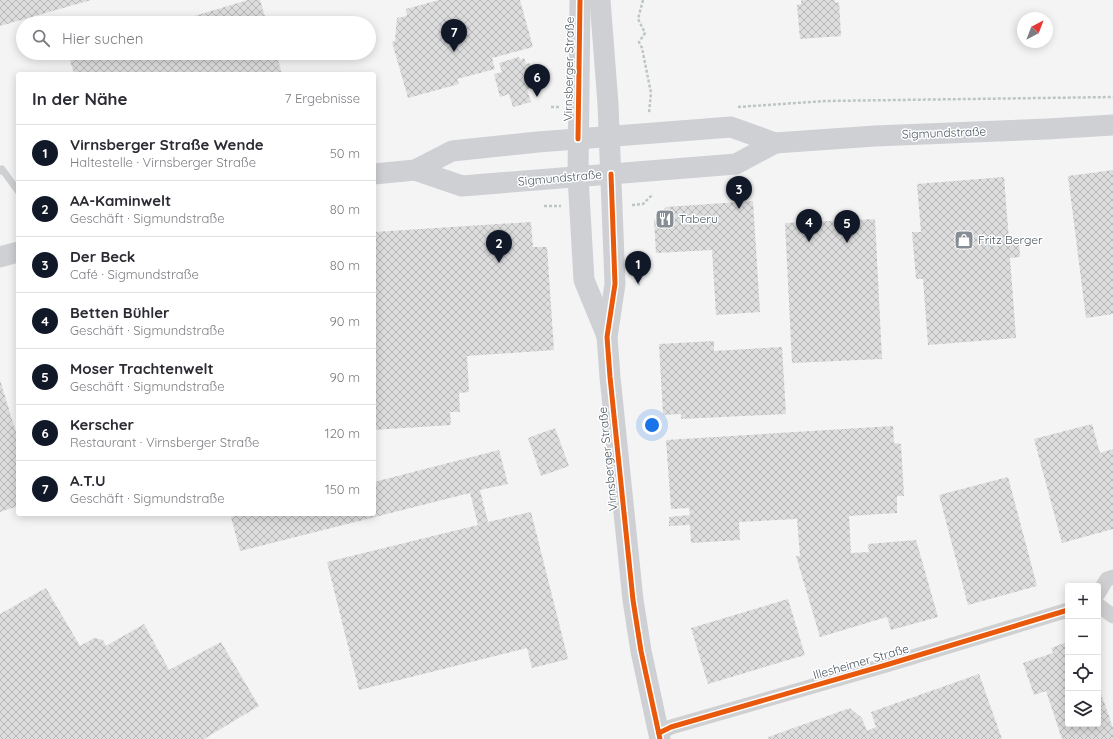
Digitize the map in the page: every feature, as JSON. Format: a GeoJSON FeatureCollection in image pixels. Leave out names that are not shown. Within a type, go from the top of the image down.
{"type":"FeatureCollection","features":[{"type":"Feature","properties":{"kind":"main road","name":"Virnsberger Straße"},"geometry":{"type":"LineString","coordinates":[[580,0],[578,177],[584,280],[607,337]]}},
{"type":"Feature","properties":{"kind":"main road","name":"Virnsberger Straße"},"geometry":{"type":"LineString","coordinates":[[600,0],[608,104],[615,284],[607,337],[633,600],[641,651],[659,736]]}},
{"type":"Feature","properties":{"kind":"main road","name":"Sigmundstraße"},"geometry":{"type":"LineString","coordinates":[[376,174],[415,170],[452,151],[609,136],[731,127],[774,143],[875,136],[1113,125]]}},
{"type":"Feature","properties":{"kind":"main road","name":"Sigmundstraße"},"geometry":{"type":"LineString","coordinates":[[415,170],[462,186],[736,164],[774,143]]}},
{"type":"Feature","properties":{"kind":"main road"},"geometry":{"type":"LineString","coordinates":[[0,257],[16,253]]}},
{"type":"Feature","properties":{"kind":"street"},"geometry":{"type":"LineString","coordinates":[[1101,589],[1107,579],[1113,577]]}},
{"type":"Feature","properties":{"kind":"street"},"geometry":{"type":"LineString","coordinates":[[1101,608],[1113,616]]}},
{"type":"Feature","properties":{"kind":"street","name":"Illesheimer Straße"},"geometry":{"type":"LineString","coordinates":[[659,736],[671,728],[1065,611]]}},
{"type":"Feature","properties":{"kind":"lane"},"geometry":{"type":"LineString","coordinates":[[0,171],[2,169],[16,188]]}},
{"type":"Feature","properties":{"kind":"path"},"geometry":{"type":"LineString","coordinates":[[643,0],[638,19],[645,33],[639,42],[642,48],[651,93],[649,113],[656,113]]}},
{"type":"Feature","properties":{"kind":"path"},"geometry":{"type":"LineString","coordinates":[[733,108],[825,101],[1113,97]]}},
{"type":"Feature","properties":{"kind":"building"},"geometry":{"type":"Polygon","coordinates":[[[0,0],[91,0],[35,16],[16,16],[16,21],[0,26],[0,0]]]}},
{"type":"Feature","properties":{"kind":"building"},"geometry":{"type":"Polygon","coordinates":[[[248,0],[260,0],[265,16],[194,16],[248,0]]]}},
{"type":"Feature","properties":{"kind":"building"},"geometry":{"type":"Polygon","coordinates":[[[439,0],[520,0],[533,47],[492,58],[495,69],[457,79],[459,84],[408,98],[392,42],[395,41],[397,18],[407,16],[406,9],[439,0]]]}},
{"type":"Feature","properties":{"kind":"building"},"geometry":{"type":"Polygon","coordinates":[[[801,0],[835,0],[835,3],[839,2],[841,36],[800,39],[797,5],[801,4],[801,0]]]}},
{"type":"Feature","properties":{"kind":"building"},"geometry":{"type":"Polygon","coordinates":[[[519,57],[520,60],[524,58],[526,64],[530,63],[537,87],[527,89],[531,102],[513,107],[509,94],[500,97],[494,74],[502,72],[499,63],[519,57]]]}},
{"type":"Feature","properties":{"kind":"building"},"geometry":{"type":"Polygon","coordinates":[[[70,60],[278,60],[281,72],[73,72],[70,60]]]}},
{"type":"Feature","properties":{"kind":"building"},"geometry":{"type":"Polygon","coordinates":[[[1113,170],[1113,314],[1086,318],[1068,176],[1113,170]]]}},
{"type":"Feature","properties":{"kind":"building"},"geometry":{"type":"Polygon","coordinates":[[[1004,177],[1009,240],[1019,239],[1020,257],[1010,258],[1016,338],[928,345],[923,279],[916,279],[912,232],[921,232],[917,184],[1004,177]]]}},
{"type":"Feature","properties":{"kind":"building"},"geometry":{"type":"Polygon","coordinates":[[[753,201],[760,312],[716,315],[712,250],[656,253],[654,220],[666,207],[753,201]]]}},
{"type":"Feature","properties":{"kind":"building"},"geometry":{"type":"Polygon","coordinates":[[[875,219],[882,359],[792,363],[785,223],[875,219]]]}},
{"type":"Feature","properties":{"kind":"building"},"geometry":{"type":"Polygon","coordinates":[[[531,222],[533,247],[547,247],[554,350],[467,356],[469,392],[459,393],[460,412],[450,412],[451,425],[376,430],[376,232],[531,222]]]}},
{"type":"Feature","properties":{"kind":"building"},"geometry":{"type":"Polygon","coordinates":[[[714,341],[714,351],[782,347],[786,414],[681,419],[681,414],[663,415],[659,344],[714,341]]]}},
{"type":"Feature","properties":{"kind":"building"},"geometry":{"type":"Polygon","coordinates":[[[0,380],[16,432],[16,507],[0,512],[0,380]]]}},
{"type":"Feature","properties":{"kind":"building"},"geometry":{"type":"Polygon","coordinates":[[[1092,424],[1100,453],[1113,449],[1113,529],[1062,543],[1034,439],[1092,424]]]}},
{"type":"Feature","properties":{"kind":"building"},"geometry":{"type":"Polygon","coordinates":[[[893,426],[894,443],[901,444],[904,496],[897,496],[897,513],[849,516],[851,553],[869,552],[868,544],[916,540],[938,617],[891,630],[887,617],[820,637],[796,556],[800,556],[797,519],[739,522],[740,540],[691,543],[690,525],[669,526],[669,517],[690,515],[689,508],[671,509],[666,440],[893,426]]]}},
{"type":"Feature","properties":{"kind":"building"},"geometry":{"type":"Polygon","coordinates":[[[555,428],[569,466],[541,476],[528,438],[555,428]]]}},
{"type":"Feature","properties":{"kind":"building"},"geometry":{"type":"Polygon","coordinates":[[[499,450],[508,484],[480,490],[488,522],[531,512],[568,659],[532,668],[527,648],[359,690],[327,562],[478,525],[470,493],[240,551],[231,517],[376,516],[376,481],[499,450]]]}},
{"type":"Feature","properties":{"kind":"building"},"geometry":{"type":"Polygon","coordinates":[[[1008,477],[1037,586],[968,605],[939,495],[1008,477]]]}},
{"type":"Feature","properties":{"kind":"building"},"geometry":{"type":"Polygon","coordinates":[[[46,588],[80,646],[94,638],[103,640],[106,646],[144,624],[169,670],[221,642],[259,706],[204,739],[0,739],[0,614],[46,588]]]}},
{"type":"Feature","properties":{"kind":"building"},"geometry":{"type":"Polygon","coordinates":[[[788,599],[805,655],[708,684],[691,628],[788,599]]]}},
{"type":"Feature","properties":{"kind":"building"},"geometry":{"type":"Polygon","coordinates":[[[1065,643],[1065,727],[1101,727],[1101,694],[1113,728],[1113,739],[1062,739],[1046,691],[1034,695],[1023,663],[1053,653],[1051,648],[1065,643]]]}},
{"type":"Feature","properties":{"kind":"building"},"geometry":{"type":"Polygon","coordinates":[[[979,674],[1002,739],[768,739],[768,737],[850,708],[862,718],[867,731],[876,727],[871,712],[979,674]]]}},
{"type":"Feature","properties":{"kind":"cycle path"},"geometry":{"type":"LineString","coordinates":[[578,139],[580,0]]}},
{"type":"Feature","properties":{"kind":"cycle path"},"geometry":{"type":"LineString","coordinates":[[611,174],[615,284],[607,337],[610,377],[633,600],[641,651],[660,739]]}},
{"type":"Feature","properties":{"kind":"cycle path"},"geometry":{"type":"LineString","coordinates":[[659,733],[671,727],[886,665],[1065,611]]}},
{"type":"Feature","properties":{"kind":"place","name":"A.T.U"},"geometry":{"type":"Point","coordinates":[454,52]}},
{"type":"Feature","properties":{"kind":"place","name":"Kerscher"},"geometry":{"type":"Point","coordinates":[537,97]}},
{"type":"Feature","properties":{"kind":"place","name":"Der Beck"},"geometry":{"type":"Point","coordinates":[739,209]}},
{"type":"Feature","properties":{"kind":"place","name":"Taberu"},"geometry":{"type":"Point","coordinates":[665,219]}},
{"type":"Feature","properties":{"kind":"place","name":"Fritz Berger"},"geometry":{"type":"Point","coordinates":[964,240]}},
{"type":"Feature","properties":{"kind":"place","name":"Betten Bühler"},"geometry":{"type":"Point","coordinates":[809,242]}},
{"type":"Feature","properties":{"kind":"place","name":"Moser Trachtenwelt"},"geometry":{"type":"Point","coordinates":[847,243]}},
{"type":"Feature","properties":{"kind":"place","name":"AA-Kaminwelt"},"geometry":{"type":"Point","coordinates":[499,263]}},
{"type":"Feature","properties":{"kind":"place","name":"Virnsberger Straße Wende"},"geometry":{"type":"Point","coordinates":[638,284]}}]}
